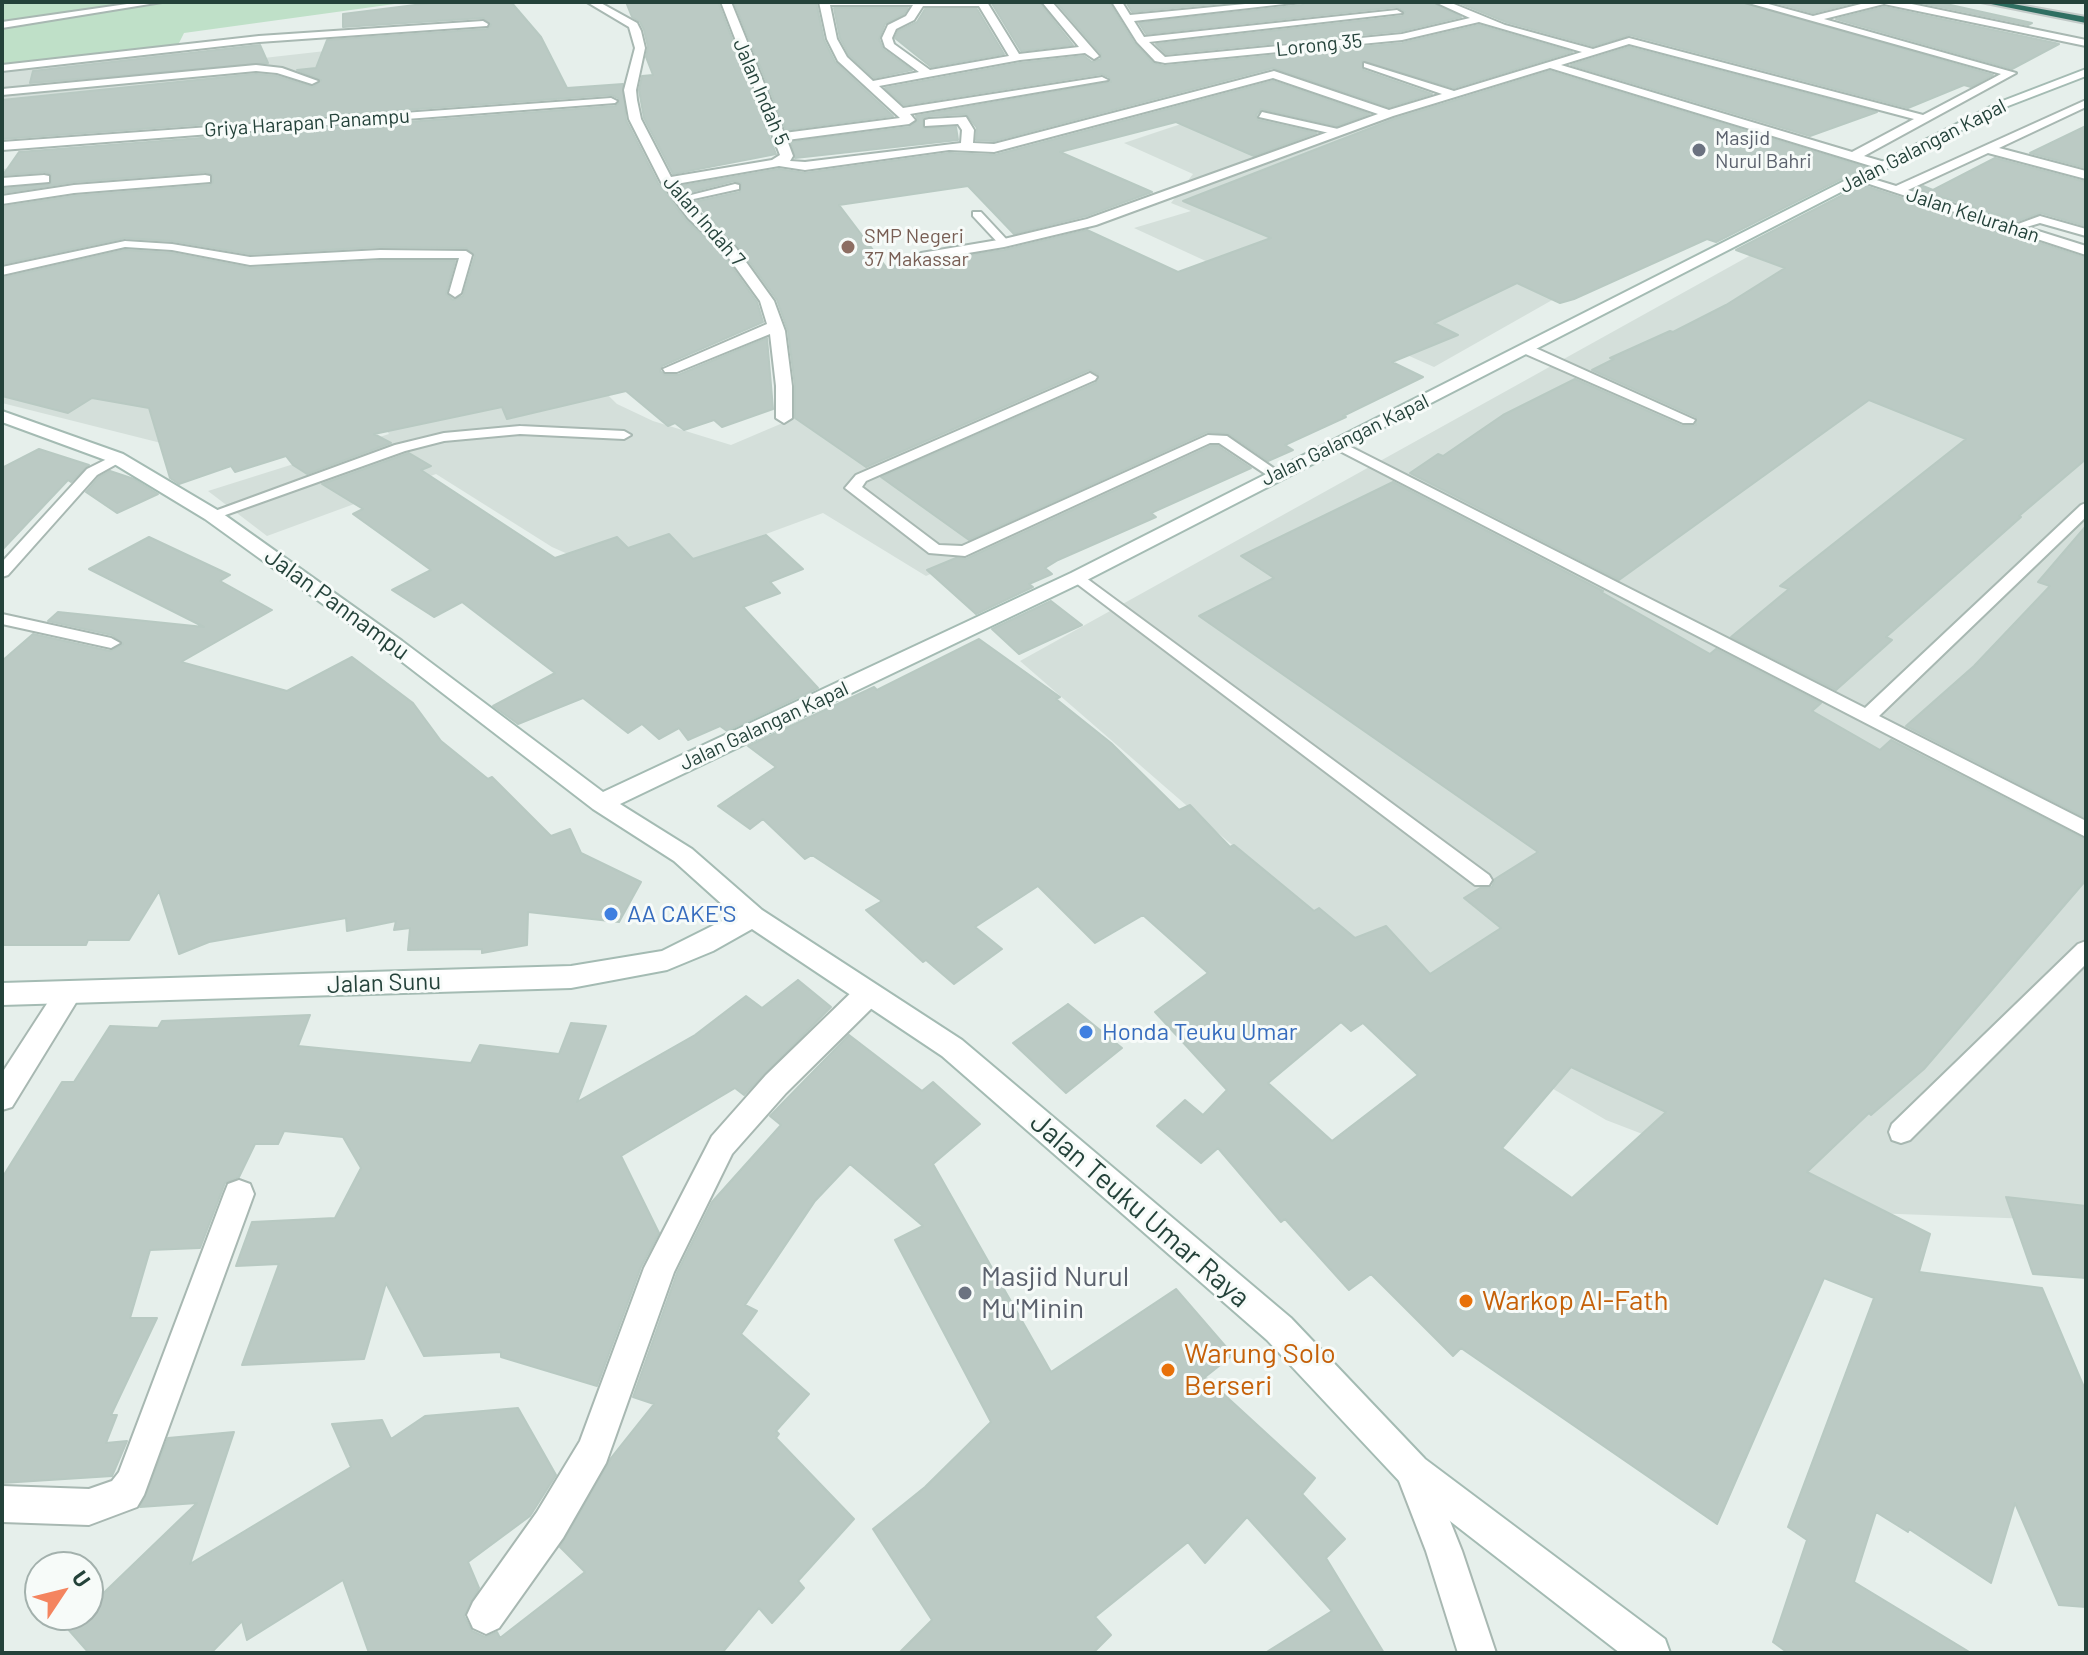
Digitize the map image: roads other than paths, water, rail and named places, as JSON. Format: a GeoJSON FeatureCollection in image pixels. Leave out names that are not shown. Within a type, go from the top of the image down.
{"type":"FeatureCollection","features":[{"type":"Feature","properties":{"kind":"highway"},"geometry":{"type":"LineString","coordinates":[[1986,2],[2086,20]]}},
{"type":"Feature","properties":{"kind":"highway"},"geometry":{"type":"LineString","coordinates":[[2038,2],[2086,10]]}},
{"type":"Feature","properties":{"kind":"street","name":"Jalan Indah 5"},"geometry":{"type":"LineString","coordinates":[[667,182],[783,160],[787,156],[726,2]]}},
{"type":"Feature","properties":{"kind":"street"},"geometry":{"type":"LineString","coordinates":[[967,146],[968,130],[962,120],[919,123],[868,85],[835,49],[824,2],[983,3],[1017,57]]}},
{"type":"Feature","properties":{"kind":"street"},"geometry":{"type":"LineString","coordinates":[[868,85],[1017,57],[1091,52],[1056,16],[1047,2]]}},
{"type":"Feature","properties":{"kind":"street"},"geometry":{"type":"LineString","coordinates":[[1117,2],[1141,40],[1397,13]]}},
{"type":"Feature","properties":{"kind":"street"},"geometry":{"type":"LineString","coordinates":[[1129,18],[1297,2]]}},
{"type":"Feature","properties":{"kind":"street"},"geometry":{"type":"LineString","coordinates":[[1382,2],[1429,31]]}},
{"type":"Feature","properties":{"kind":"street"},"geometry":{"type":"LineString","coordinates":[[1440,2],[1477,19],[1595,52]]}},
{"type":"Feature","properties":{"kind":"street"},"geometry":{"type":"LineString","coordinates":[[1750,2],[2011,73],[1852,157]]}},
{"type":"Feature","properties":{"kind":"street"},"geometry":{"type":"LineString","coordinates":[[1814,19],[1881,2]]}},
{"type":"Feature","properties":{"kind":"street"},"geometry":{"type":"LineString","coordinates":[[1888,2],[2086,43]]}},
{"type":"Feature","properties":{"kind":"street"},"geometry":{"type":"LineString","coordinates":[[596,4],[623,3]]}},
{"type":"Feature","properties":{"kind":"street"},"geometry":{"type":"LineString","coordinates":[[920,3],[910,18],[892,27],[887,38],[889,45],[928,74]]}},
{"type":"Feature","properties":{"kind":"street","name":"Jalan Indah 7"},"geometry":{"type":"LineString","coordinates":[[596,4],[633,25],[640,40],[631,100],[635,119],[667,182],[731,251],[756,284],[775,326],[784,386],[784,418]]}},
{"type":"Feature","properties":{"kind":"street","name":"Lorong 35"},"geometry":{"type":"LineString","coordinates":[[1141,40],[1159,59],[1171,60],[1402,37],[1477,19]]}},
{"type":"Feature","properties":{"kind":"street"},"geometry":{"type":"LineString","coordinates":[[2,68],[259,39],[483,24]]}},
{"type":"Feature","properties":{"kind":"street"},"geometry":{"type":"LineString","coordinates":[[926,256],[1068,229],[1389,114],[1635,41],[1922,118]]}},
{"type":"Feature","properties":{"kind":"street"},"geometry":{"type":"LineString","coordinates":[[1368,65],[1456,95]]}},
{"type":"Feature","properties":{"kind":"street"},"geometry":{"type":"LineString","coordinates":[[1550,65],[1884,166]]}},
{"type":"Feature","properties":{"kind":"street"},"geometry":{"type":"LineString","coordinates":[[2,92],[256,68],[278,70],[312,81]]}},
{"type":"Feature","properties":{"kind":"street","name":"Jalan Galangan Kapal"},"geometry":{"type":"LineString","coordinates":[[601,803],[1078,577],[2018,97],[2086,72]]}},
{"type":"Feature","properties":{"kind":"street"},"geometry":{"type":"LineString","coordinates":[[783,160],[785,165],[795,167],[967,146],[994,148],[1276,73],[1389,114]]}},
{"type":"Feature","properties":{"kind":"street"},"geometry":{"type":"LineString","coordinates":[[780,137],[834,130],[1102,80]]}},
{"type":"Feature","properties":{"kind":"street","name":"Griya Harapan Panampu"},"geometry":{"type":"LineString","coordinates":[[2,146],[611,101]]}},
{"type":"Feature","properties":{"kind":"street"},"geometry":{"type":"LineString","coordinates":[[1896,191],[2086,103]]}},
{"type":"Feature","properties":{"kind":"street"},"geometry":{"type":"LineString","coordinates":[[834,130],[862,158]]}},
{"type":"Feature","properties":{"kind":"street"},"geometry":{"type":"LineString","coordinates":[[1988,149],[2086,175]]}},
{"type":"Feature","properties":{"kind":"street"},"geometry":{"type":"LineString","coordinates":[[2,182],[178,167]]}},
{"type":"Feature","properties":{"kind":"street"},"geometry":{"type":"LineString","coordinates":[[2,200],[74,189],[205,179]]}},
{"type":"Feature","properties":{"kind":"street","name":"Jalan Kelurahan"},"geometry":{"type":"LineString","coordinates":[[1860,179],[2086,251]]}},
{"type":"Feature","properties":{"kind":"street"},"geometry":{"type":"LineString","coordinates":[[671,369],[775,326]]}},
{"type":"Feature","properties":{"kind":"street","name":"Jalan Pannampu"},"geometry":{"type":"LineString","coordinates":[[2,416],[117,458],[212,515],[395,646],[647,835],[670,860],[716,887],[753,917]]}},
{"type":"Feature","properties":{"kind":"street","name":"Jalan Sunu"},"geometry":{"type":"LineString","coordinates":[[2,994],[571,977],[667,960],[753,917]]}},
{"type":"Feature","properties":{"kind":"street","name":"Jalan Teuku Umar Raya"},"geometry":{"type":"LineString","coordinates":[[753,917],[952,1048],[1279,1329],[1413,1471],[1651,1653]]}},
{"type":"Feature","properties":{"kind":"street"},"geometry":{"type":"LineString","coordinates":[[2,1098],[68,993]]}},
{"type":"Feature","properties":{"kind":"street"},"geometry":{"type":"LineString","coordinates":[[486,1615],[580,1478],[594,1451],[660,1268],[722,1145],[776,1084],[868,994]]}},
{"type":"Feature","properties":{"kind":"street"},"geometry":{"type":"LineString","coordinates":[[2,1504],[89,1507],[124,1494],[141,1459],[239,1194]]}},
{"type":"Feature","properties":{"kind":"street"},"geometry":{"type":"LineString","coordinates":[[1413,1471],[1444,1551],[1477,1653]]}},
{"type":"Feature","properties":{"kind":"lane"},"geometry":{"type":"LineString","coordinates":[[2,25],[45,15],[158,2]]}},
{"type":"Feature","properties":{"kind":"lane"},"geometry":{"type":"LineString","coordinates":[[1262,115],[1338,132]]}},
{"type":"Feature","properties":{"kind":"lane"},"geometry":{"type":"LineString","coordinates":[[680,199],[735,187]]}},
{"type":"Feature","properties":{"kind":"lane"},"geometry":{"type":"LineString","coordinates":[[977,214],[1004,243]]}},
{"type":"Feature","properties":{"kind":"lane"},"geometry":{"type":"LineString","coordinates":[[2013,228],[2040,219],[2086,233]]}},
{"type":"Feature","properties":{"kind":"lane"},"geometry":{"type":"LineString","coordinates":[[2,271],[125,244],[172,247],[250,261],[380,254],[466,255],[455,293]]}},
{"type":"Feature","properties":{"kind":"lane"},"geometry":{"type":"LineString","coordinates":[[1526,349],[1688,420]]}},
{"type":"Feature","properties":{"kind":"lane"},"geometry":{"type":"LineString","coordinates":[[1090,377],[861,478],[853,488],[935,550],[965,551],[1208,439],[1222,439],[1275,474]]}},
{"type":"Feature","properties":{"kind":"lane"},"geometry":{"type":"LineString","coordinates":[[212,515],[400,448],[444,437],[520,430],[624,435]]}},
{"type":"Feature","properties":{"kind":"lane"},"geometry":{"type":"LineString","coordinates":[[1339,445],[2086,830]]}},
{"type":"Feature","properties":{"kind":"lane"},"geometry":{"type":"LineString","coordinates":[[2,572],[92,472],[117,458]]}},
{"type":"Feature","properties":{"kind":"lane"},"geometry":{"type":"LineString","coordinates":[[1868,716],[2086,508]]}},
{"type":"Feature","properties":{"kind":"lane"},"geometry":{"type":"LineString","coordinates":[[1078,577],[1482,880]]}},
{"type":"Feature","properties":{"kind":"lane"},"geometry":{"type":"LineString","coordinates":[[2,619],[111,643]]}},
{"type":"Feature","properties":{"kind":"lane"},"geometry":{"type":"LineString","coordinates":[[1901,1132],[2086,950]]}},
{"type":"Feature","properties":{"kind":"place","name":"Masjid Nurul Bahri"},"geometry":{"type":"Point","coordinates":[1699,150]}},
{"type":"Feature","properties":{"kind":"place","name":"SMP Negeri 37 Makassar"},"geometry":{"type":"Point","coordinates":[848,247]}},
{"type":"Feature","properties":{"kind":"place","name":"AA CAKE'S"},"geometry":{"type":"Point","coordinates":[611,914]}},
{"type":"Feature","properties":{"kind":"place","name":"Honda Teuku Umar"},"geometry":{"type":"Point","coordinates":[1086,1032]}},
{"type":"Feature","properties":{"kind":"place","name":"Masjid Nurul Mu'Minin"},"geometry":{"type":"Point","coordinates":[965,1293]}},
{"type":"Feature","properties":{"kind":"place","name":"Warkop Al-Fath"},"geometry":{"type":"Point","coordinates":[1466,1301]}},
{"type":"Feature","properties":{"kind":"place","name":"Warung Solo Berseri"},"geometry":{"type":"Point","coordinates":[1168,1370]}}]}
